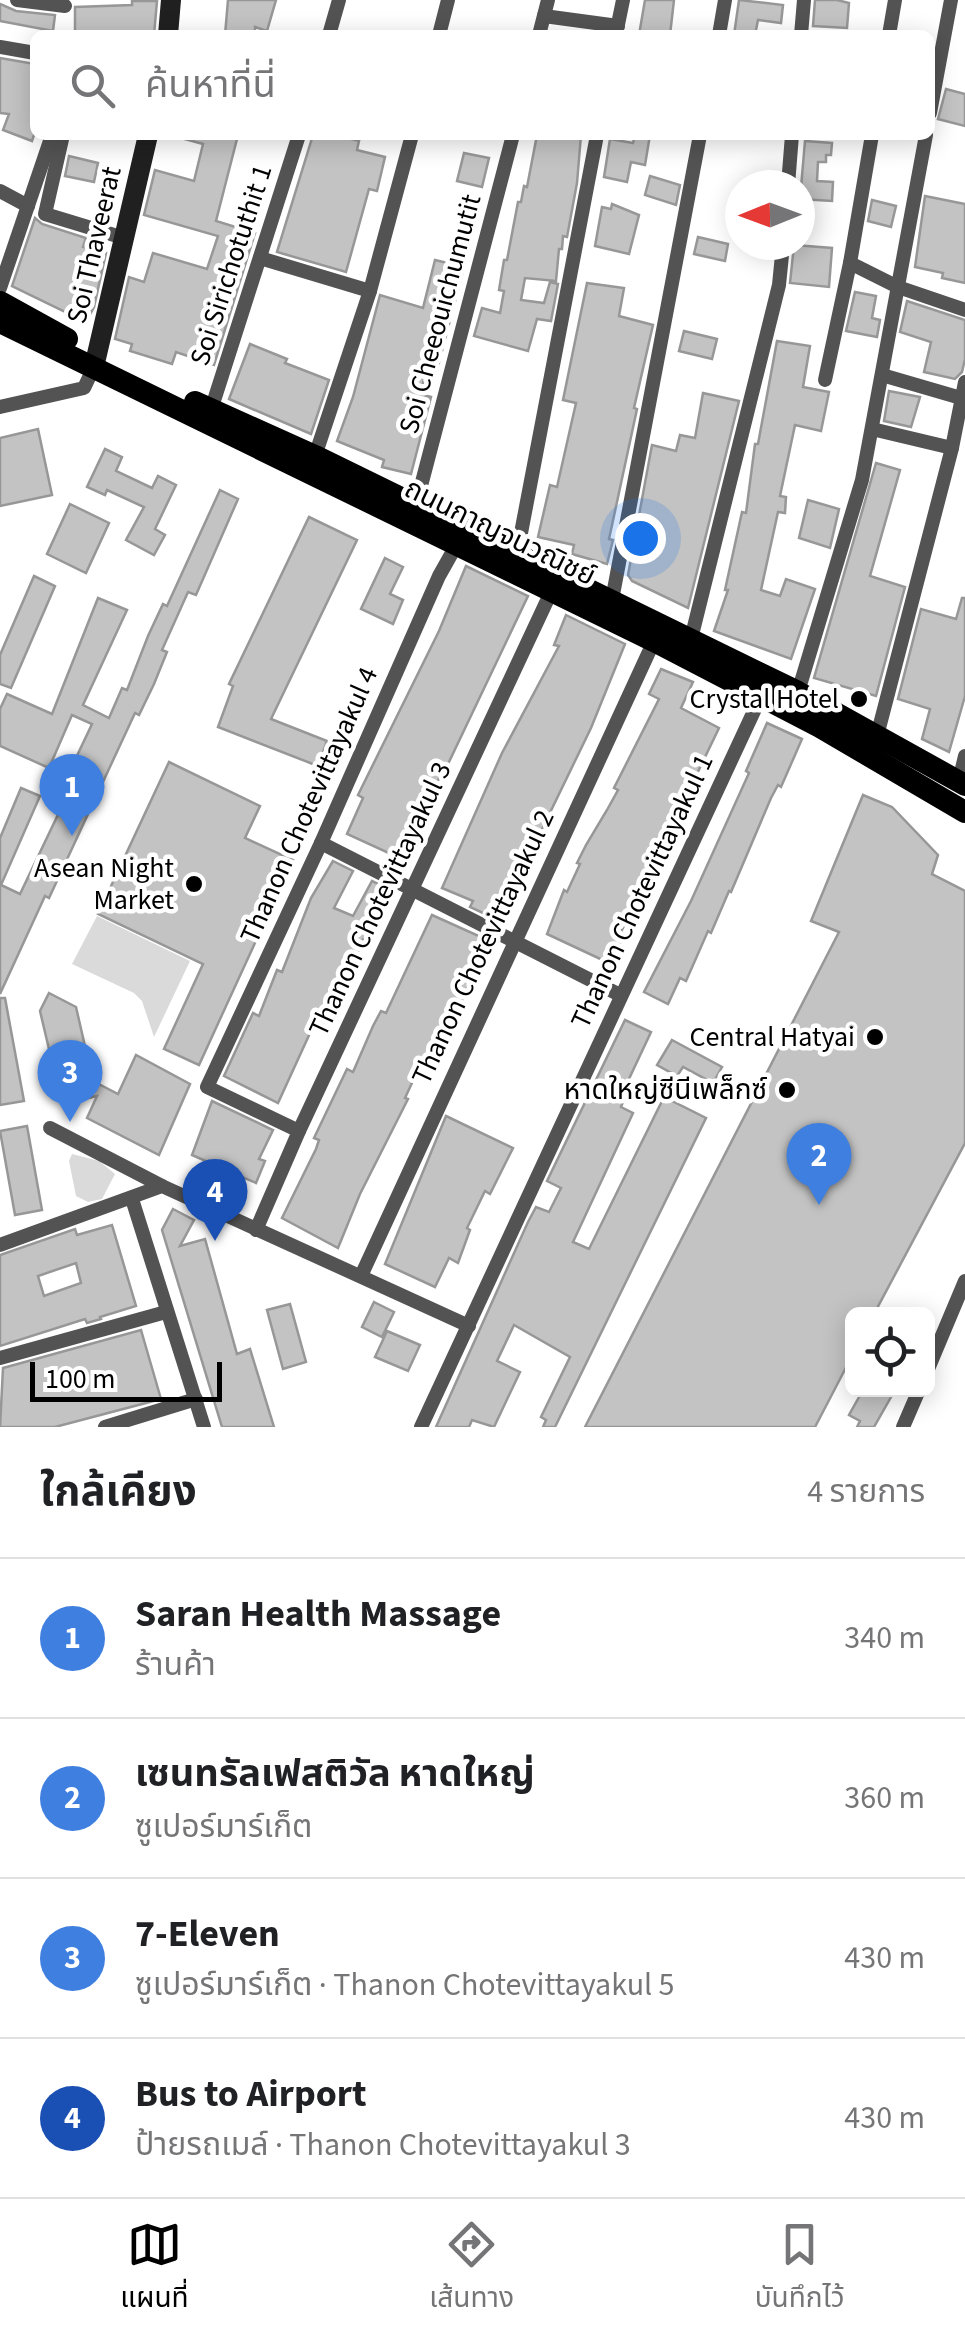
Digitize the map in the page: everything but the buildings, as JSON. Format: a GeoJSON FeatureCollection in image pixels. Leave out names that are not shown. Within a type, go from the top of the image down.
{"type":"FeatureCollection","features":[{"type":"Feature","properties":{"kind":"main road","name":"ถนนกาญจนวณิชย์"},"geometry":{"type":"LineString","coordinates":[[0,302],[96,361],[279,461],[456,544],[612,600],[761,696],[965,812]]}},
{"type":"Feature","properties":{"kind":"main road","name":"ถนนกาญจนวณิชย์"},"geometry":{"type":"LineString","coordinates":[[0,322],[315,456],[518,554],[555,582],[658,633],[691,639],[798,692],[962,783]]}},
{"type":"Feature","properties":{"kind":"street"},"geometry":{"type":"LineString","coordinates":[[18,0],[65,6]]}},
{"type":"Feature","properties":{"kind":"street"},"geometry":{"type":"LineString","coordinates":[[168,30],[171,0]]}},
{"type":"Feature","properties":{"kind":"street"},"geometry":{"type":"LineString","coordinates":[[330,30],[339,0]]}},
{"type":"Feature","properties":{"kind":"street"},"geometry":{"type":"LineString","coordinates":[[440,30],[448,0]]}},
{"type":"Feature","properties":{"kind":"street"},"geometry":{"type":"LineString","coordinates":[[540,30],[548,0]]}},
{"type":"Feature","properties":{"kind":"street"},"geometry":{"type":"LineString","coordinates":[[544,16],[617,30],[623,0]]}},
{"type":"Feature","properties":{"kind":"street"},"geometry":{"type":"LineString","coordinates":[[719,30],[725,0]]}},
{"type":"Feature","properties":{"kind":"street"},"geometry":{"type":"LineString","coordinates":[[801,30],[804,0]]}},
{"type":"Feature","properties":{"kind":"street"},"geometry":{"type":"LineString","coordinates":[[890,30],[895,0]]}},
{"type":"Feature","properties":{"kind":"street"},"geometry":{"type":"LineString","coordinates":[[935,85],[951,0]]}},
{"type":"Feature","properties":{"kind":"street"},"geometry":{"type":"LineString","coordinates":[[0,48],[30,53]]}},
{"type":"Feature","properties":{"kind":"street"},"geometry":{"type":"LineString","coordinates":[[0,288],[50,140]]}},
{"type":"Feature","properties":{"kind":"street"},"geometry":{"type":"LineString","coordinates":[[61,140],[45,214],[124,238]]}},
{"type":"Feature","properties":{"kind":"street","name":"Soi Thaveerat"},"geometry":{"type":"LineString","coordinates":[[96,361],[147,140]]}},
{"type":"Feature","properties":{"kind":"street","name":"Soi Sirichotuthit 1"},"geometry":{"type":"LineString","coordinates":[[211,410],[297,140]]}},
{"type":"Feature","properties":{"kind":"street"},"geometry":{"type":"LineString","coordinates":[[315,456],[370,291],[411,140]]}},
{"type":"Feature","properties":{"kind":"street","name":"Soi Cheeouichumutit"},"geometry":{"type":"LineString","coordinates":[[416,505],[512,140]]}},
{"type":"Feature","properties":{"kind":"street"},"geometry":{"type":"LineString","coordinates":[[518,554],[596,140]]}},
{"type":"Feature","properties":{"kind":"street"},"geometry":{"type":"LineString","coordinates":[[612,600],[699,140]]}},
{"type":"Feature","properties":{"kind":"street"},"geometry":{"type":"LineString","coordinates":[[789,170],[792,140]]}},
{"type":"Feature","properties":{"kind":"street"},"geometry":{"type":"LineString","coordinates":[[825,380],[871,140]]}},
{"type":"Feature","properties":{"kind":"street"},"geometry":{"type":"LineString","coordinates":[[798,692],[862,480],[925,140]]}},
{"type":"Feature","properties":{"kind":"street"},"geometry":{"type":"LineString","coordinates":[[0,191],[28,206]]}},
{"type":"Feature","properties":{"kind":"street"},"geometry":{"type":"LineString","coordinates":[[260,258],[370,291]]}},
{"type":"Feature","properties":{"kind":"street"},"geometry":{"type":"LineString","coordinates":[[691,639],[779,286],[781,260]]}},
{"type":"Feature","properties":{"kind":"street"},"geometry":{"type":"LineString","coordinates":[[850,263],[898,287],[965,310]]}},
{"type":"Feature","properties":{"kind":"street"},"geometry":{"type":"LineString","coordinates":[[0,407],[84,388],[96,361]]}},
{"type":"Feature","properties":{"kind":"street"},"geometry":{"type":"LineString","coordinates":[[882,375],[962,398]]}},
{"type":"Feature","properties":{"kind":"street"},"geometry":{"type":"LineString","coordinates":[[878,736],[952,448],[965,382]]}},
{"type":"Feature","properties":{"kind":"street"},"geometry":{"type":"LineString","coordinates":[[872,429],[952,448]]}},
{"type":"Feature","properties":{"kind":"street","name":"Thanon Chotevittayakul 4"},"geometry":{"type":"LineString","coordinates":[[299,1132],[207,1087],[456,544]]}},
{"type":"Feature","properties":{"kind":"street","name":"Thanon Chotevittayakul 3"},"geometry":{"type":"LineString","coordinates":[[256,1230],[555,582]]}},
{"type":"Feature","properties":{"kind":"street","name":"Thanon Chotevittayakul 2"},"geometry":{"type":"LineString","coordinates":[[361,1276],[658,633]]}},
{"type":"Feature","properties":{"kind":"street","name":"Thanon Chotevittayakul 1"},"geometry":{"type":"LineString","coordinates":[[421,1427],[761,696]]}},
{"type":"Feature","properties":{"kind":"street"},"geometry":{"type":"LineString","coordinates":[[962,783],[965,756]]}},
{"type":"Feature","properties":{"kind":"street"},"geometry":{"type":"LineString","coordinates":[[321,843],[620,994]]}},
{"type":"Feature","properties":{"kind":"street"},"geometry":{"type":"LineString","coordinates":[[50,1128],[162,1186],[470,1326]]}},
{"type":"Feature","properties":{"kind":"street"},"geometry":{"type":"LineString","coordinates":[[0,1245],[162,1186]]}},
{"type":"Feature","properties":{"kind":"street"},"geometry":{"type":"LineString","coordinates":[[132,1199],[204,1427]]}},
{"type":"Feature","properties":{"kind":"street"},"geometry":{"type":"LineString","coordinates":[[935,1353],[964,1285]]}},
{"type":"Feature","properties":{"kind":"street"},"geometry":{"type":"LineString","coordinates":[[0,1358],[166,1312]]}},
{"type":"Feature","properties":{"kind":"street"},"geometry":{"type":"LineString","coordinates":[[903,1427],[916,1397]]}},
{"type":"Feature","properties":{"kind":"street"},"geometry":{"type":"LineString","coordinates":[[105,1427],[196,1400]]}},
{"type":"Feature","properties":{"kind":"shaded area"},"geometry":{"type":"Polygon","coordinates":[[[97,916],[190,961],[154,1037],[142,1001],[134,993],[72,964],[97,916]]]}},
{"type":"Feature","properties":{"kind":"shaded area"},"geometry":{"type":"Polygon","coordinates":[[[72,1154],[99,1161],[115,1174],[102,1199],[88,1202],[76,1196],[69,1161],[72,1154]]]}},
{"type":"Feature","properties":{"kind":"place","name":"Crystal Hotel"},"geometry":{"type":"Point","coordinates":[859,699]}},
{"type":"Feature","properties":{"kind":"place","name":"Saran Health Massage"},"geometry":{"type":"Point","coordinates":[72,836]}},
{"type":"Feature","properties":{"kind":"place","name":"Asean Night Market"},"geometry":{"type":"Point","coordinates":[194,884]}},
{"type":"Feature","properties":{"kind":"place","name":"Central Hatyai"},"geometry":{"type":"Point","coordinates":[875,1037]}},
{"type":"Feature","properties":{"kind":"place","name":"หาดใหญ่ซีนีเพล็กซ์"},"geometry":{"type":"Point","coordinates":[787,1090]}},
{"type":"Feature","properties":{"kind":"place","name":"7-Eleven"},"geometry":{"type":"Point","coordinates":[70,1122]}},
{"type":"Feature","properties":{"kind":"place","name":"เซนทรัลเฟสติวัล หาดใหญ่"},"geometry":{"type":"Point","coordinates":[819,1205]}},
{"type":"Feature","properties":{"kind":"place","name":"Bus to Airport"},"geometry":{"type":"Point","coordinates":[215,1241]}}]}
